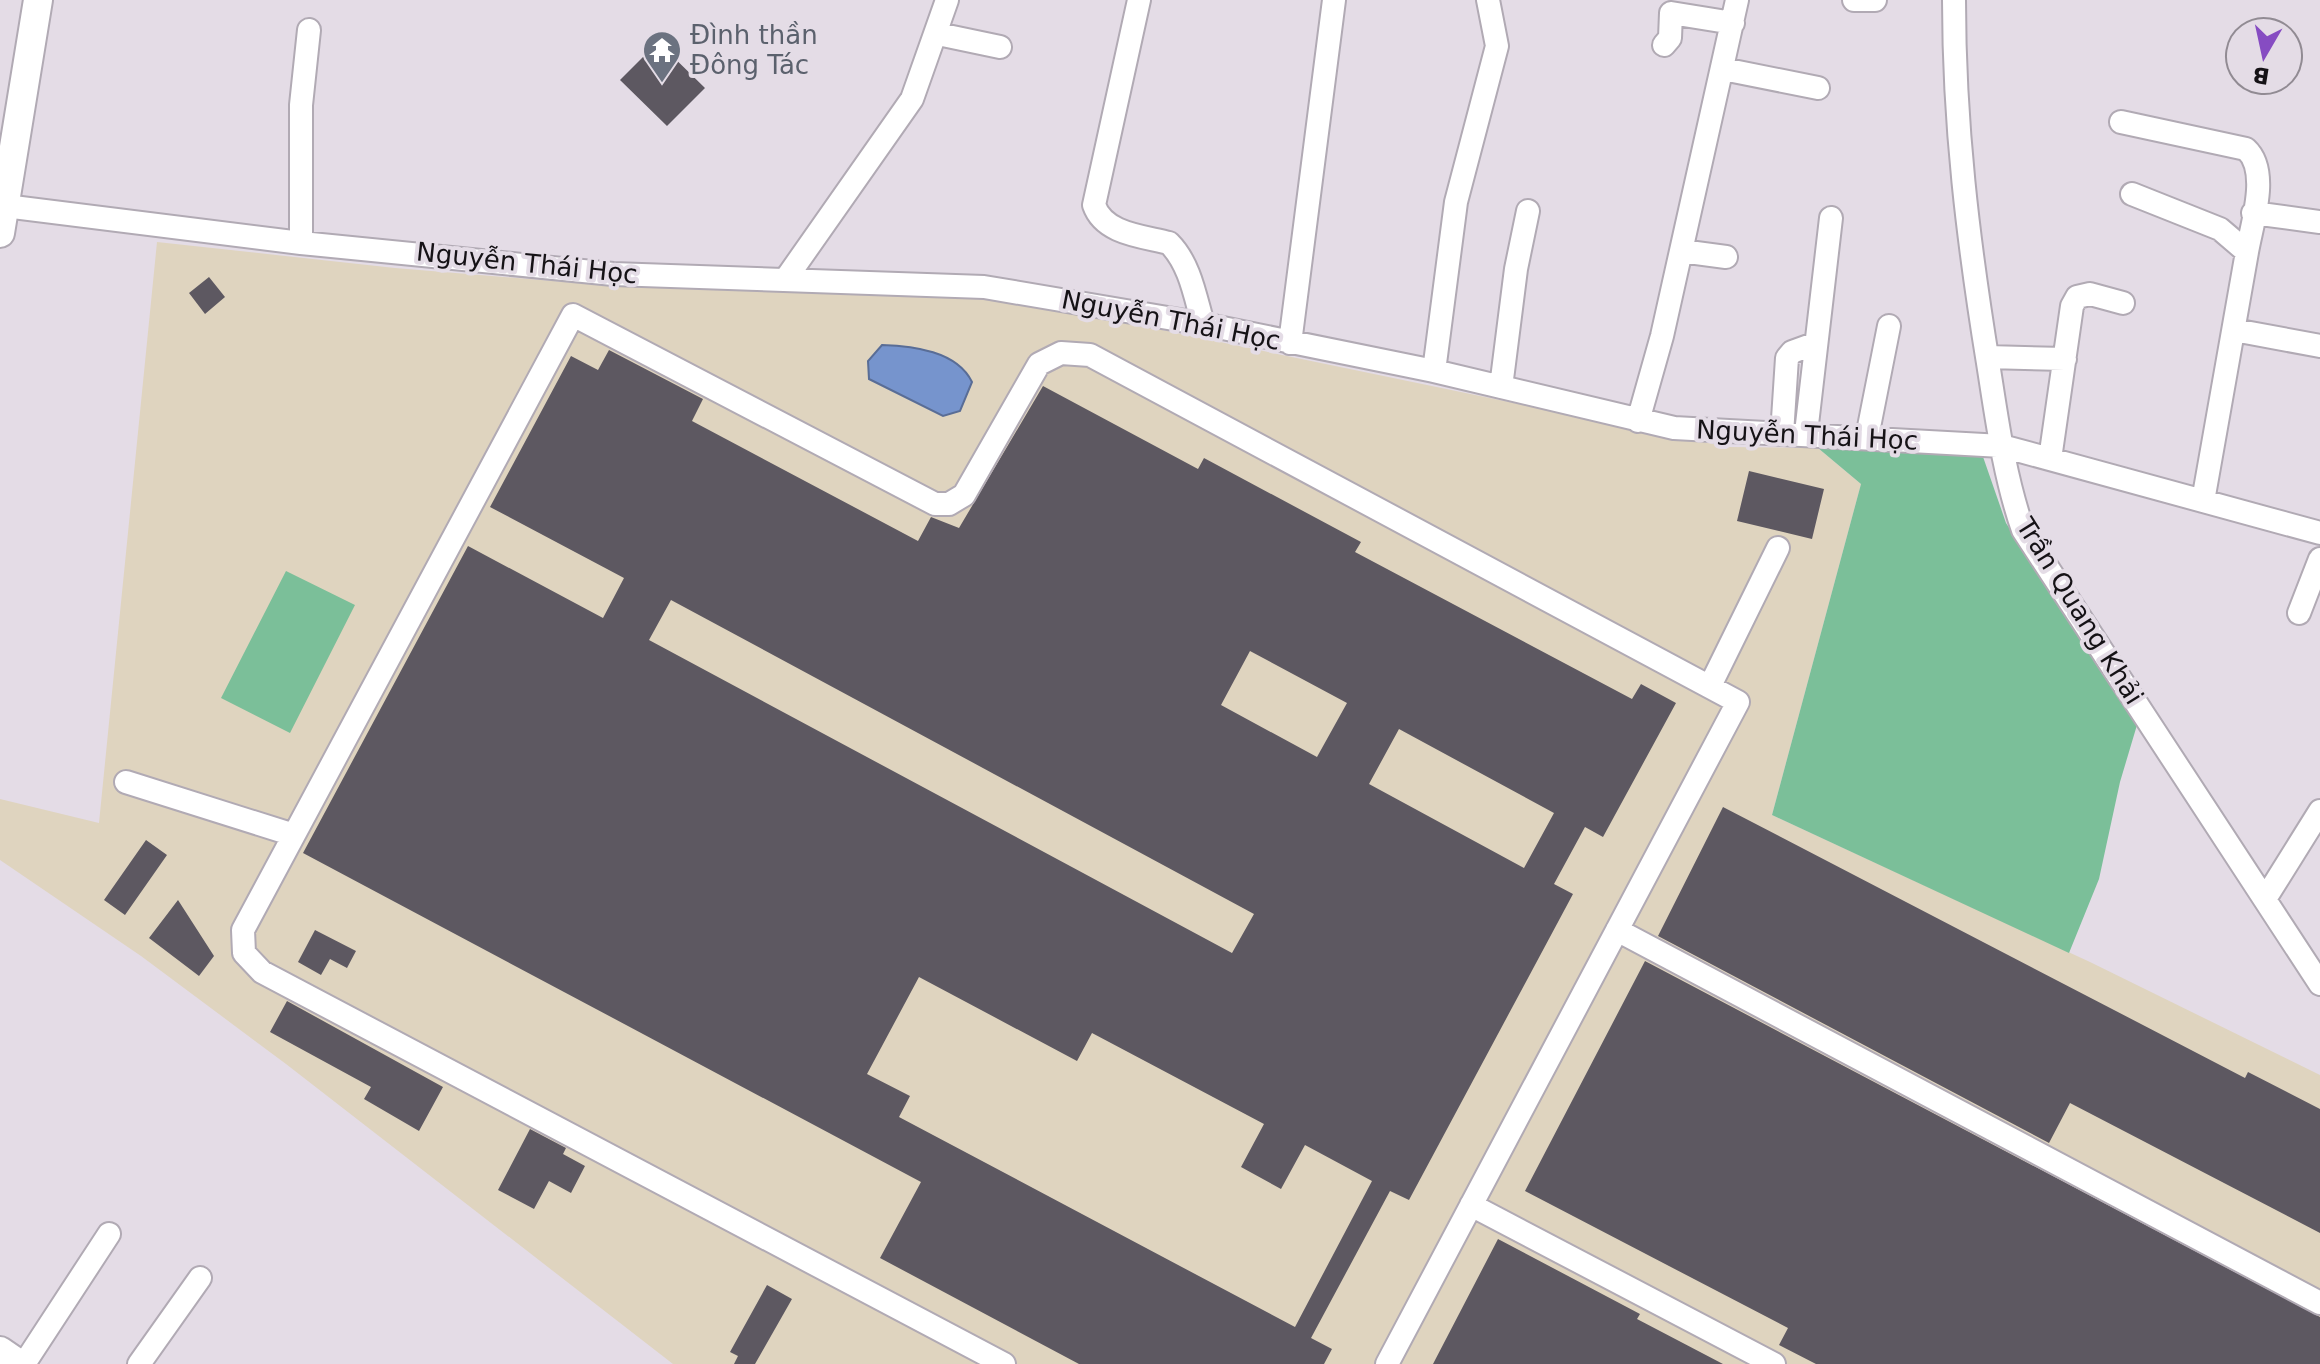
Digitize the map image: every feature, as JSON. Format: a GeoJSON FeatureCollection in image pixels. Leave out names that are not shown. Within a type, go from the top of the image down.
{"type":"FeatureCollection","features":[{"type":"Feature","properties":{"kind":"main road"},"geometry":{"type":"LineString","coordinates":[[1,224],[38,0]]}},
{"type":"Feature","properties":{"kind":"street"},"geometry":{"type":"LineString","coordinates":[[785,280],[912,99],[938,34],[947,0]]}},
{"type":"Feature","properties":{"kind":"street"},"geometry":{"type":"LineString","coordinates":[[1139,0],[1094,205],[1098,216],[1110,227],[1169,243],[1176,250],[1185,264],[1203,324]]}},
{"type":"Feature","properties":{"kind":"street"},"geometry":{"type":"LineString","coordinates":[[1290,343],[1334,0]]}},
{"type":"Feature","properties":{"kind":"street"},"geometry":{"type":"LineString","coordinates":[[1434,371],[1456,202],[1497,46],[1488,0]]}},
{"type":"Feature","properties":{"kind":"street"},"geometry":{"type":"LineString","coordinates":[[1638,421],[1681,251],[1737,0]]}},
{"type":"Feature","properties":{"kind":"street"},"geometry":{"type":"LineString","coordinates":[[1854,0],[1875,0]]}},
{"type":"Feature","properties":{"kind":"street","name":"Trần Quang Khải"},"geometry":{"type":"LineString","coordinates":[[1954,0],[1954,98],[1987,357],[2006,483],[2023,530],[2320,984]]}},
{"type":"Feature","properties":{"kind":"street"},"geometry":{"type":"LineString","coordinates":[[1664,45],[1671,31],[1667,7],[1733,23]]}},
{"type":"Feature","properties":{"kind":"street"},"geometry":{"type":"LineString","coordinates":[[301,243],[301,105],[309,30]]}},
{"type":"Feature","properties":{"kind":"street"},"geometry":{"type":"LineString","coordinates":[[938,34],[1000,47]]}},
{"type":"Feature","properties":{"kind":"street"},"geometry":{"type":"LineString","coordinates":[[1723,69],[1818,88]]}},
{"type":"Feature","properties":{"kind":"street"},"geometry":{"type":"LineString","coordinates":[[2121,122],[2246,149],[2258,163],[2247,252],[2203,501]]}},
{"type":"Feature","properties":{"kind":"street"},"geometry":{"type":"LineString","coordinates":[[2132,194],[2220,229],[2247,252]]}},
{"type":"Feature","properties":{"kind":"street"},"geometry":{"type":"LineString","coordinates":[[1501,387],[1516,269],[1528,211]]}},
{"type":"Feature","properties":{"kind":"street"},"geometry":{"type":"LineString","coordinates":[[2253,213],[2320,222]]}},
{"type":"Feature","properties":{"kind":"street"},"geometry":{"type":"LineString","coordinates":[[1806,433],[1831,218]]}},
{"type":"Feature","properties":{"kind":"street","name":"Nguyễn Thái Học"},"geometry":{"type":"LineString","coordinates":[[1,224],[301,243],[613,274],[984,287],[1203,324],[1434,371],[1674,428],[2002,446],[2320,533]]}},
{"type":"Feature","properties":{"kind":"street"},"geometry":{"type":"LineString","coordinates":[[1681,251],[1726,257]]}},
{"type":"Feature","properties":{"kind":"street"},"geometry":{"type":"LineString","coordinates":[[2050,459],[2077,297],[2090,294],[2123,303]]}},
{"type":"Feature","properties":{"kind":"street"},"geometry":{"type":"LineString","coordinates":[[1004,1364],[255,967],[244,953],[243,930],[573,315],[935,504],[949,504],[964,495],[1039,364],[1061,353],[1090,355],[1738,702],[1387,1364]]}},
{"type":"Feature","properties":{"kind":"street"},"geometry":{"type":"LineString","coordinates":[[1867,437],[1889,326]]}},
{"type":"Feature","properties":{"kind":"street"},"geometry":{"type":"LineString","coordinates":[[2234,330],[2320,346]]}},
{"type":"Feature","properties":{"kind":"street"},"geometry":{"type":"LineString","coordinates":[[1782,434],[1787,358],[1792,352],[1814,344]]}},
{"type":"Feature","properties":{"kind":"street"},"geometry":{"type":"LineString","coordinates":[[1987,357],[2065,359]]}},
{"type":"Feature","properties":{"kind":"street"},"geometry":{"type":"LineString","coordinates":[[1710,686],[1778,548]]}},
{"type":"Feature","properties":{"kind":"street"},"geometry":{"type":"LineString","coordinates":[[2299,613],[2320,559]]}},
{"type":"Feature","properties":{"kind":"street"},"geometry":{"type":"LineString","coordinates":[[126,782],[294,835]]}},
{"type":"Feature","properties":{"kind":"street"},"geometry":{"type":"LineString","coordinates":[[2265,899],[2320,811]]}},
{"type":"Feature","properties":{"kind":"street"},"geometry":{"type":"LineString","coordinates":[[1617,930],[2320,1303]]}},
{"type":"Feature","properties":{"kind":"street"},"geometry":{"type":"LineString","coordinates":[[1471,1205],[1774,1364]]}},
{"type":"Feature","properties":{"kind":"street"},"geometry":{"type":"LineString","coordinates":[[9,1357],[109,1234]]}},
{"type":"Feature","properties":{"kind":"street"},"geometry":{"type":"LineString","coordinates":[[139,1364],[200,1278]]}},
{"type":"Feature","properties":{"kind":"shaded area"},"geometry":{"type":"Polygon","coordinates":[[[157,242],[395,268],[613,286],[988,294],[1727,447],[1818,448],[1861,484],[1772,815],[2090,962],[2320,1075],[2320,1364],[673,1364],[286,1064],[141,956],[0,860],[0,799],[99,823],[157,242]]]}},
{"type":"Feature","properties":{"kind":"green space"},"geometry":{"type":"Polygon","coordinates":[[[1818,448],[1981,451],[2006,523],[2137,725],[2120,782],[2099,879],[2069,953],[1772,815],[1861,484],[1818,448]]]}},
{"type":"Feature","properties":{"kind":"green space"},"geometry":{"type":"Polygon","coordinates":[[[286,571],[355,605],[290,733],[221,698],[286,571]]]}},
{"type":"Feature","properties":{"kind":"water"},"geometry":{"type":"Polygon","coordinates":[[[882,345],[933,352],[956,363],[972,382],[960,411],[943,416],[869,379],[868,361],[882,345]]]}},
{"type":"Feature","properties":{"kind":"building","name":"Đình thần Đông Tác"},"geometry":{"type":"Polygon","coordinates":[[[658,42],[705,88],[667,126],[620,80],[658,42]]]}},
{"type":"Feature","properties":{"kind":"building"},"geometry":{"type":"Polygon","coordinates":[[[209,277],[225,297],[205,314],[189,293],[209,277]]]}},
{"type":"Feature","properties":{"kind":"building"},"geometry":{"type":"Polygon","coordinates":[[[609,350],[703,399],[692,421],[918,541],[931,517],[959,528],[1043,386],[1198,469],[1204,458],[1361,542],[1355,552],[1632,699],[1641,684],[1676,703],[1603,837],[1585,827],[1554,884],[1573,894],[1409,1200],[1390,1191],[1311,1338],[1332,1349],[1324,1364],[1079,1364],[880,1258],[921,1182],[303,853],[468,546],[603,618],[624,578],[490,507],[571,356],[598,370],[609,350]],[[671,600],[649,640],[1232,953],[1254,914],[671,600]],[[1250,651],[1221,705],[1317,757],[1347,703],[1250,651]],[[1399,729],[1369,784],[1524,868],[1554,813],[1399,729]],[[919,977],[867,1074],[910,1096],[899,1117],[1295,1327],[1372,1181],[1305,1145],[1281,1189],[1241,1167],[1264,1124],[1092,1033],[1077,1061],[919,977]]]}},
{"type":"Feature","properties":{"kind":"building"},"geometry":{"type":"Polygon","coordinates":[[[1749,471],[1824,489],[1812,539],[1737,521],[1749,471]]]}},
{"type":"Feature","properties":{"kind":"building"},"geometry":{"type":"Polygon","coordinates":[[[1723,807],[2245,1078],[2248,1072],[2320,1109],[2320,1233],[2070,1103],[2049,1143],[1658,936],[1723,807]]]}},
{"type":"Feature","properties":{"kind":"building"},"geometry":{"type":"Polygon","coordinates":[[[146,840],[167,855],[125,915],[104,900],[146,840]]]}},
{"type":"Feature","properties":{"kind":"building"},"geometry":{"type":"Polygon","coordinates":[[[178,900],[214,956],[199,976],[149,938],[178,900]]]}},
{"type":"Feature","properties":{"kind":"building"},"geometry":{"type":"Polygon","coordinates":[[[315,930],[356,951],[347,968],[330,959],[321,975],[298,962],[315,930]]]}},
{"type":"Feature","properties":{"kind":"building"},"geometry":{"type":"Polygon","coordinates":[[[1645,961],[2320,1317],[2320,1364],[1816,1364],[1779,1345],[1788,1328],[1525,1191],[1645,961]]]}},
{"type":"Feature","properties":{"kind":"building"},"geometry":{"type":"Polygon","coordinates":[[[287,1001],[443,1087],[419,1131],[364,1099],[371,1087],[270,1032],[287,1001]]]}},
{"type":"Feature","properties":{"kind":"building"},"geometry":{"type":"Polygon","coordinates":[[[530,1129],[566,1148],[563,1154],[585,1166],[571,1193],[549,1181],[534,1209],[498,1190],[530,1129]]]}},
{"type":"Feature","properties":{"kind":"building"},"geometry":{"type":"Polygon","coordinates":[[[1498,1239],[1640,1314],[1637,1319],[1723,1364],[1433,1364],[1498,1239]]]}},
{"type":"Feature","properties":{"kind":"building"},"geometry":{"type":"Polygon","coordinates":[[[767,1285],[792,1299],[755,1364],[734,1364],[738,1356],[730,1352],[767,1285]]]}},
{"type":"Feature","properties":{"kind":"place","name":"Đình thần Đông Tác"},"geometry":{"type":"Point","coordinates":[662,84]}}]}
